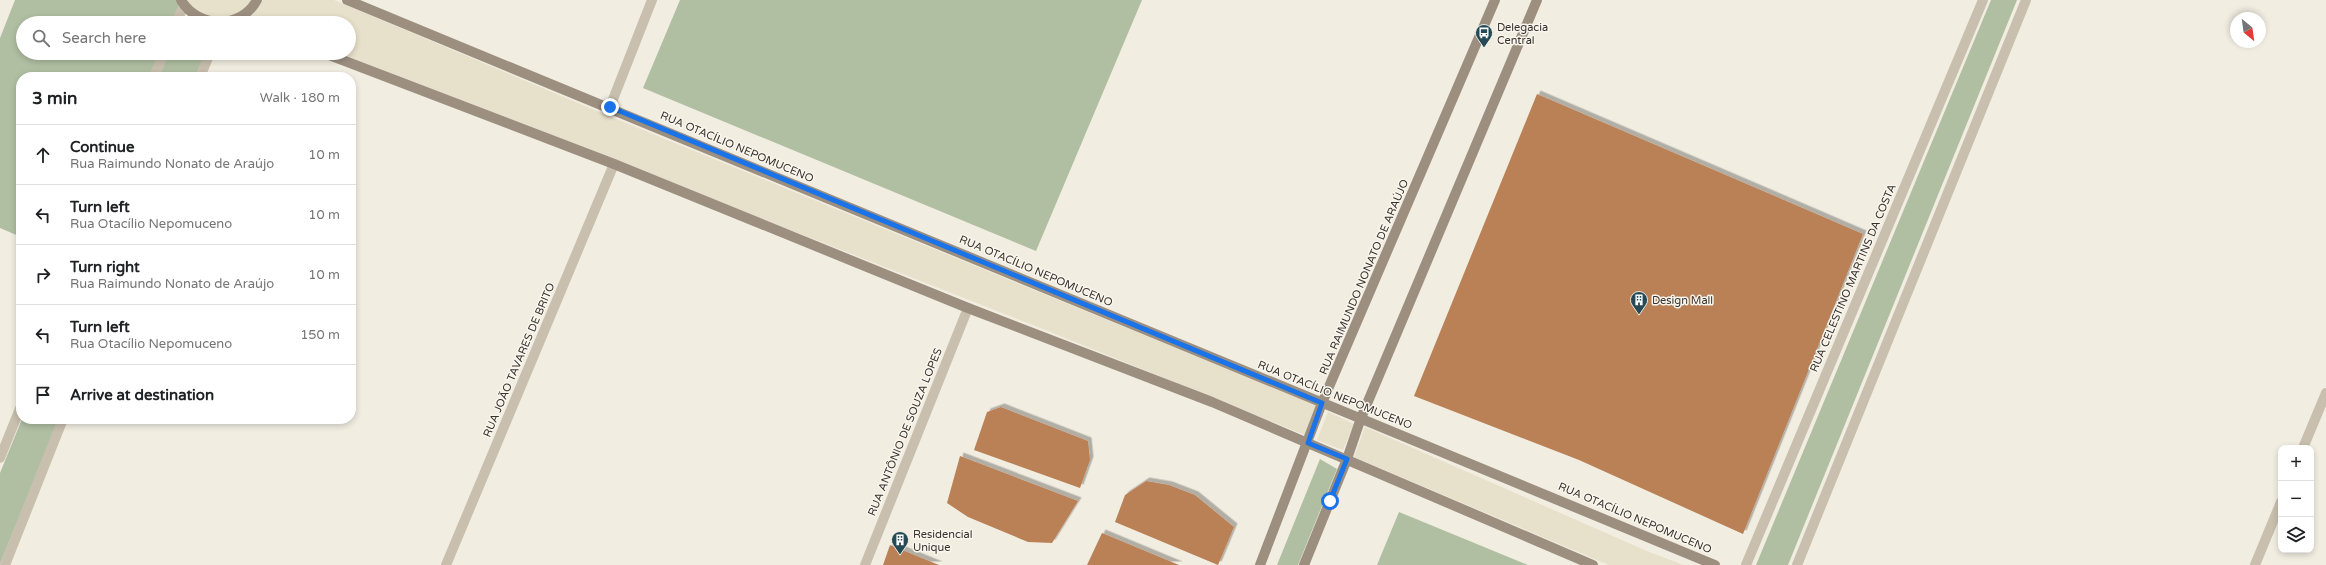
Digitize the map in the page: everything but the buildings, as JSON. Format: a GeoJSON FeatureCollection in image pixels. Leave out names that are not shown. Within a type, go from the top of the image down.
{"type":"FeatureCollection","features":[{"type":"Feature","properties":{"kind":"street"},"geometry":{"type":"LineString","coordinates":[[241,16],[247,12],[257,0]]}},
{"type":"Feature","properties":{"kind":"street","name":"RUA OTACÍLIO NEPOMUCENO"},"geometry":{"type":"LineString","coordinates":[[347,0],[610,107],[1715,565]]}},
{"type":"Feature","properties":{"kind":"street"},"geometry":{"type":"LineString","coordinates":[[610,107],[652,0]]}},
{"type":"Feature","properties":{"kind":"street","name":"RUA RAIMUNDO NONATO DE ARAÚJO"},"geometry":{"type":"LineString","coordinates":[[1260,565],[1308,443],[1322,403],[1495,0]]}},
{"type":"Feature","properties":{"kind":"street"},"geometry":{"type":"LineString","coordinates":[[1304,565],[1347,459],[1361,418],[1537,0]]}},
{"type":"Feature","properties":{"kind":"street","name":"RUA CELESTINO MARTINS DA COSTA"},"geometry":{"type":"LineString","coordinates":[[1746,565],[1983,0]]}},
{"type":"Feature","properties":{"kind":"street"},"geometry":{"type":"LineString","coordinates":[[1797,565],[2026,0]]}},
{"type":"Feature","properties":{"kind":"street"},"geometry":{"type":"LineString","coordinates":[[182,2],[196,16]]}},
{"type":"Feature","properties":{"kind":"street"},"geometry":{"type":"LineString","coordinates":[[178,16],[182,2]]}},
{"type":"Feature","properties":{"kind":"street"},"geometry":{"type":"LineString","coordinates":[[156,72],[161,60]]}},
{"type":"Feature","properties":{"kind":"street"},"geometry":{"type":"LineString","coordinates":[[202,72],[207,60]]}},
{"type":"Feature","properties":{"kind":"street"},"geometry":{"type":"LineString","coordinates":[[342,60],[614,164],[968,308],[1212,402],[1593,565]]}},
{"type":"Feature","properties":{"kind":"street","name":"RUA JOÃO TAVARES DE BRITO"},"geometry":{"type":"LineString","coordinates":[[446,565],[614,164]]}},
{"type":"Feature","properties":{"kind":"street","name":"RUA ANTÔNIO DE SOUZA LOPES"},"geometry":{"type":"LineString","coordinates":[[865,565],[968,308]]}},
{"type":"Feature","properties":{"kind":"street"},"geometry":{"type":"LineString","coordinates":[[2304,445],[2326,394]]}},
{"type":"Feature","properties":{"kind":"street"},"geometry":{"type":"LineString","coordinates":[[0,458],[16,418]]}},
{"type":"Feature","properties":{"kind":"street"},"geometry":{"type":"LineString","coordinates":[[5,565],[61,424]]}},
{"type":"Feature","properties":{"kind":"street"},"geometry":{"type":"LineString","coordinates":[[2255,565],[2278,509]]}},
{"type":"Feature","properties":{"kind":"green space"},"geometry":{"type":"Polygon","coordinates":[[[15,0],[176,0],[179,5],[175,16],[16,16],[16,60],[156,60],[151,72],[16,72],[16,235],[0,228],[0,38],[15,0]]]}},
{"type":"Feature","properties":{"kind":"green space"},"geometry":{"type":"Polygon","coordinates":[[[680,0],[1142,0],[1036,251],[643,88],[680,0]]]}},
{"type":"Feature","properties":{"kind":"green space"},"geometry":{"type":"Polygon","coordinates":[[[1991,0],[2017,0],[1788,565],[1756,565],[1991,0]]]}},
{"type":"Feature","properties":{"kind":"green space"},"geometry":{"type":"Polygon","coordinates":[[[165,60],[203,60],[199,72],[160,72],[165,60]]]}},
{"type":"Feature","properties":{"kind":"green space"},"geometry":{"type":"Polygon","coordinates":[[[20,424],[57,424],[0,564],[0,473],[20,424]]]}},
{"type":"Feature","properties":{"kind":"green space"},"geometry":{"type":"Polygon","coordinates":[[[1320,459],[1337,469],[1298,565],[1277,565],[1320,459]]]}},
{"type":"Feature","properties":{"kind":"green space"},"geometry":{"type":"Polygon","coordinates":[[[1399,512],[1528,565],[1377,565],[1399,512]]]}},
{"type":"Feature","properties":{"kind":"shaded area"},"geometry":{"type":"Polygon","coordinates":[[[186,0],[253,0],[243,11],[231,16],[204,16],[191,8],[186,0]]]}},
{"type":"Feature","properties":{"kind":"shaded area"},"geometry":{"type":"Polygon","coordinates":[[[263,0],[334,0],[604,114],[1317,406],[1305,435],[1048,331],[356,59],[356,16],[251,16],[263,0]]]}},
{"type":"Feature","properties":{"kind":"shaded area"},"geometry":{"type":"Polygon","coordinates":[[[1328,412],[1354,424],[1343,450],[1317,440],[1328,412]]]}},
{"type":"Feature","properties":{"kind":"shaded area"},"geometry":{"type":"Polygon","coordinates":[[[1365,427],[1649,552],[1684,565],[1609,565],[1354,457],[1365,427]]]}},
{"type":"Feature","properties":{"kind":"place","name":"Delegacia Central"},"geometry":{"type":"Point","coordinates":[1484,48]}},
{"type":"Feature","properties":{"kind":"place","name":"Design Mall"},"geometry":{"type":"Point","coordinates":[1639,315]}},
{"type":"Feature","properties":{"kind":"place","name":"Residencial Unique"},"geometry":{"type":"Point","coordinates":[900,555]}},
{"type":"Feature","properties":{"kind":"route"},"geometry":{"type":"LineString","coordinates":[[610,107],[1322,403],[1308,443],[1347,459],[1330,501]]}}]}
